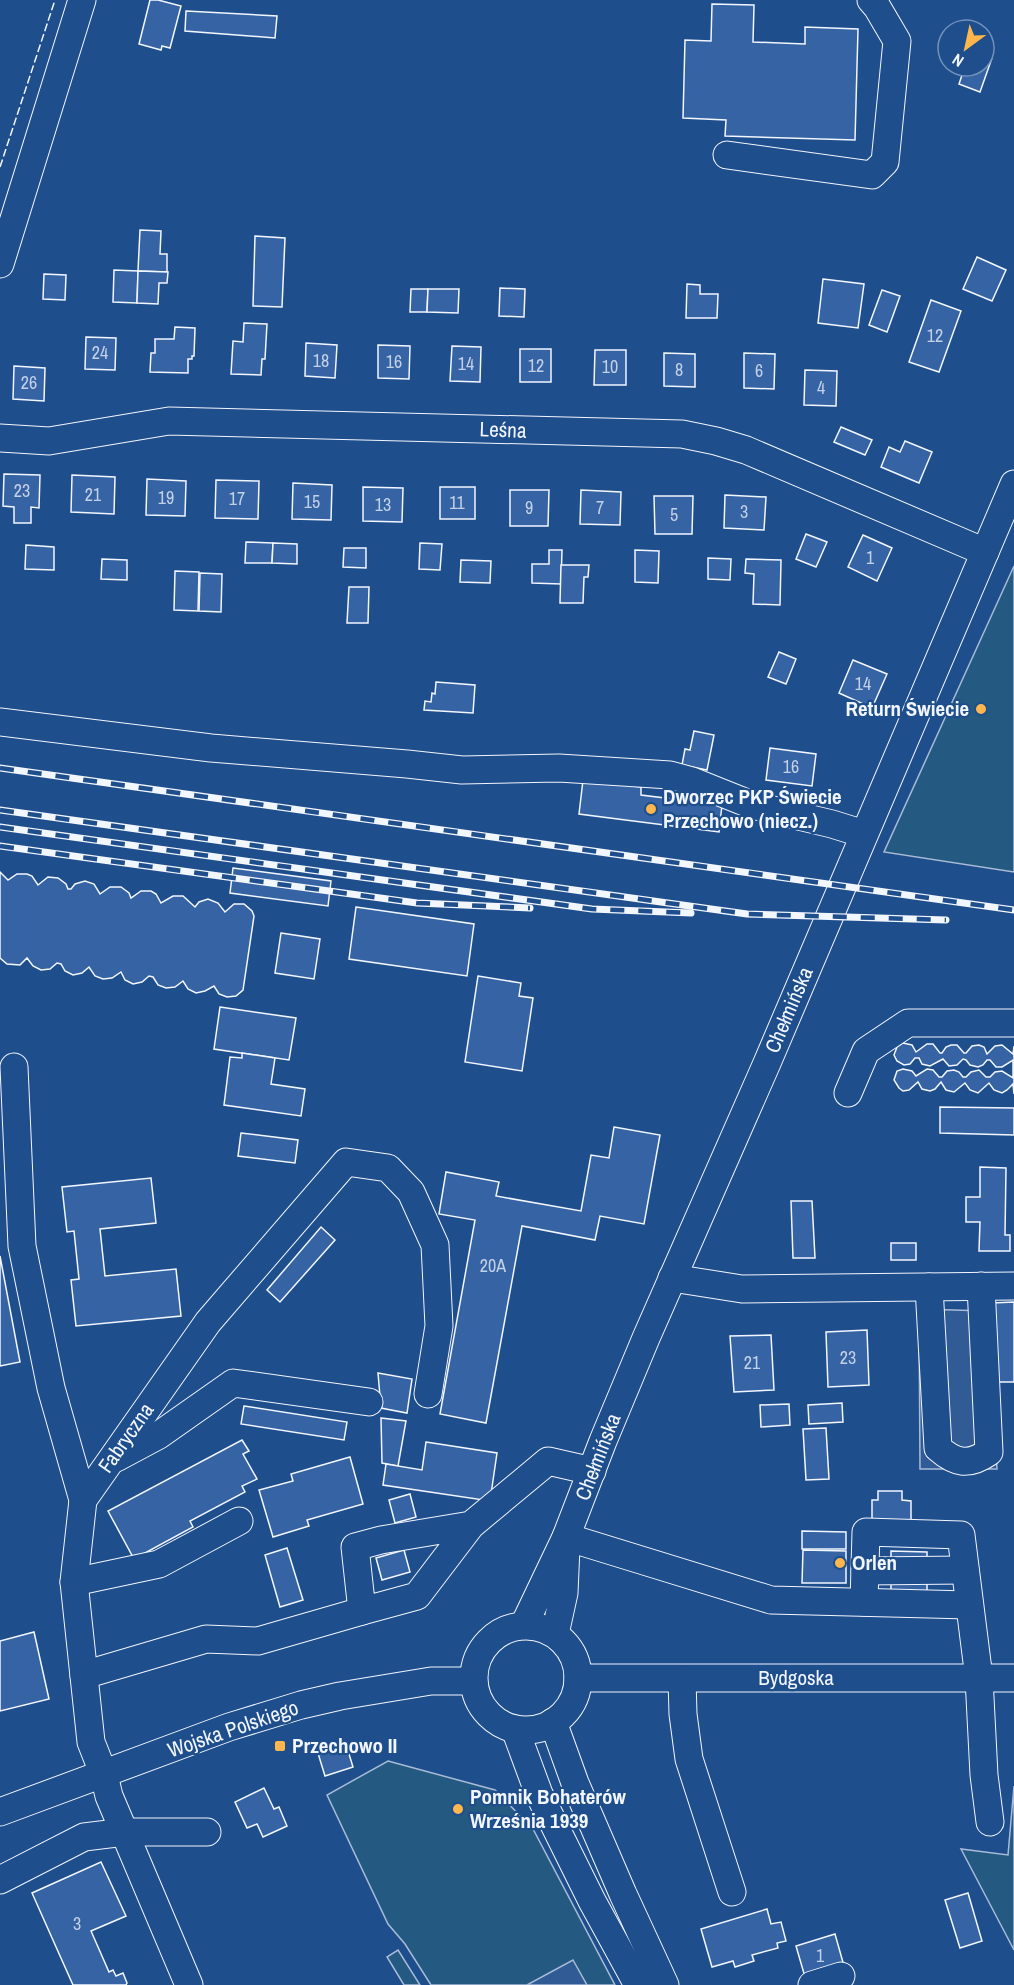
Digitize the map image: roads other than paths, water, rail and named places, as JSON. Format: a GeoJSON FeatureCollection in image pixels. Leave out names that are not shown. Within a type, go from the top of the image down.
{"type":"FeatureCollection","features":[{"type":"Feature","properties":{"kind":"street"},"geometry":{"type":"LineString","coordinates":[[0,264],[82,0]]}},
{"type":"Feature","properties":{"kind":"street"},"geometry":{"type":"LineString","coordinates":[[727,155],[872,176],[885,162],[897,41],[871,0]]}},
{"type":"Feature","properties":{"kind":"street","name":"Leśna"},"geometry":{"type":"LineString","coordinates":[[0,438],[49,441],[169,421],[682,434],[746,450],[985,552]]}},
{"type":"Feature","properties":{"kind":"street","name":"Chełmińska"},"geometry":{"type":"LineString","coordinates":[[524,1625],[566,1537],[591,1471],[672,1278],[767,1063],[985,552],[1008,514],[1014,484]]}},
{"type":"Feature","properties":{"kind":"street"},"geometry":{"type":"LineString","coordinates":[[0,722],[211,748],[462,770],[559,768],[670,775],[692,781],[752,805],[864,834]]}},
{"type":"Feature","properties":{"kind":"street"},"geometry":{"type":"LineString","coordinates":[[848,1093],[866,1051],[908,1023],[1014,1023]]}},
{"type":"Feature","properties":{"kind":"street"},"geometry":{"type":"LineString","coordinates":[[14,1067],[22,1246],[51,1388],[83,1500]]}},
{"type":"Feature","properties":{"kind":"street","name":"Fabryczna"},"geometry":{"type":"LineString","coordinates":[[189,1985],[109,1796],[92,1742],[74,1582],[83,1500],[208,1322],[346,1162],[388,1168],[411,1192],[435,1245],[439,1326],[428,1394]]}},
{"type":"Feature","properties":{"kind":"street"},"geometry":{"type":"LineString","coordinates":[[672,1278],[742,1289],[1014,1286]]}},
{"type":"Feature","properties":{"kind":"street"},"geometry":{"type":"LineString","coordinates":[[929,1287],[938,1448],[947,1456],[960,1462],[978,1460],[989,1452],[981,1286]]}},
{"type":"Feature","properties":{"kind":"street"},"geometry":{"type":"LineString","coordinates":[[110,1461],[159,1435],[233,1383],[369,1402]]}},
{"type":"Feature","properties":{"kind":"street"},"geometry":{"type":"LineString","coordinates":[[84,1675],[206,1639],[258,1641],[417,1596],[471,1526],[548,1461],[591,1471]]}},
{"type":"Feature","properties":{"kind":"street"},"geometry":{"type":"LineString","coordinates":[[74,1582],[159,1564],[239,1521]]}},
{"type":"Feature","properties":{"kind":"street"},"geometry":{"type":"LineString","coordinates":[[362,1611],[355,1547],[381,1540],[471,1526]]}},
{"type":"Feature","properties":{"kind":"street"},"geometry":{"type":"LineString","coordinates":[[864,1602],[866,1532],[961,1535],[979,1678],[984,1774],[990,1822]]}},
{"type":"Feature","properties":{"kind":"street"},"geometry":{"type":"LineString","coordinates":[[566,1537],[771,1600],[969,1605]]}},
{"type":"Feature","properties":{"kind":"street","name":"Chełmińska"},"geometry":{"type":"LineString","coordinates":[[555,1634],[564,1593],[566,1537]]}},
{"type":"Feature","properties":{"kind":"street"},"geometry":{"type":"LineString","coordinates":[[866,1571],[965,1570]]}},
{"type":"Feature","properties":{"kind":"street"},"geometry":{"type":"LineString","coordinates":[[524,1625],[555,1634],[571,1653],[578,1678],[575,1695],[567,1711],[553,1722],[535,1730],[515,1729],[499,1723],[486,1712],[477,1698],[473,1681],[475,1664],[482,1649],[493,1636],[524,1625]]}},
{"type":"Feature","properties":{"kind":"street","name":"Bydgoska"},"geometry":{"type":"LineString","coordinates":[[578,1678],[1014,1678]]}},
{"type":"Feature","properties":{"kind":"street"},"geometry":{"type":"LineString","coordinates":[[682,1679],[683,1714],[689,1759],[732,1892]]}},
{"type":"Feature","properties":{"kind":"street","name":"Wojska Polskiego"},"geometry":{"type":"LineString","coordinates":[[0,1812],[229,1727],[301,1705],[431,1681],[473,1681]]}},
{"type":"Feature","properties":{"kind":"street"},"geometry":{"type":"LineString","coordinates":[[553,1722],[575,1783],[622,1894],[665,1985]]}},
{"type":"Feature","properties":{"kind":"street"},"geometry":{"type":"LineString","coordinates":[[515,1729],[545,1805],[592,1901],[638,1985]]}},
{"type":"Feature","properties":{"kind":"street"},"geometry":{"type":"LineString","coordinates":[[0,1880],[84,1837],[124,1832],[207,1832]]}},
{"type":"Feature","properties":{"kind":"street"},"geometry":{"type":"LineString","coordinates":[[812,1985],[841,1976]]}},
{"type":"Feature","properties":{"kind":"railway"},"geometry":{"type":"LineString","coordinates":[[0,768],[1014,910]]}},
{"type":"Feature","properties":{"kind":"railway"},"geometry":{"type":"LineString","coordinates":[[0,810],[747,914],[946,920]]}},
{"type":"Feature","properties":{"kind":"railway"},"geometry":{"type":"LineString","coordinates":[[0,827],[592,909],[691,913]]}},
{"type":"Feature","properties":{"kind":"railway"},"geometry":{"type":"LineString","coordinates":[[0,846],[417,903],[530,908]]}},
{"type":"Feature","properties":{"kind":"place","name":"Return Świecie"},"geometry":{"type":"Point","coordinates":[981,709]}},
{"type":"Feature","properties":{"kind":"place","name":"Dworzec PKP Świecie Przechowo (niecz.)"},"geometry":{"type":"Point","coordinates":[651,809]}},
{"type":"Feature","properties":{"kind":"place","name":"Orlen"},"geometry":{"type":"Point","coordinates":[840,1563]}},
{"type":"Feature","properties":{"kind":"place","name":"Przechowo II"},"geometry":{"type":"Point","coordinates":[280,1746]}},
{"type":"Feature","properties":{"kind":"place","name":"Pomnik Bohaterów Września 1939"},"geometry":{"type":"Point","coordinates":[458,1809]}}]}
